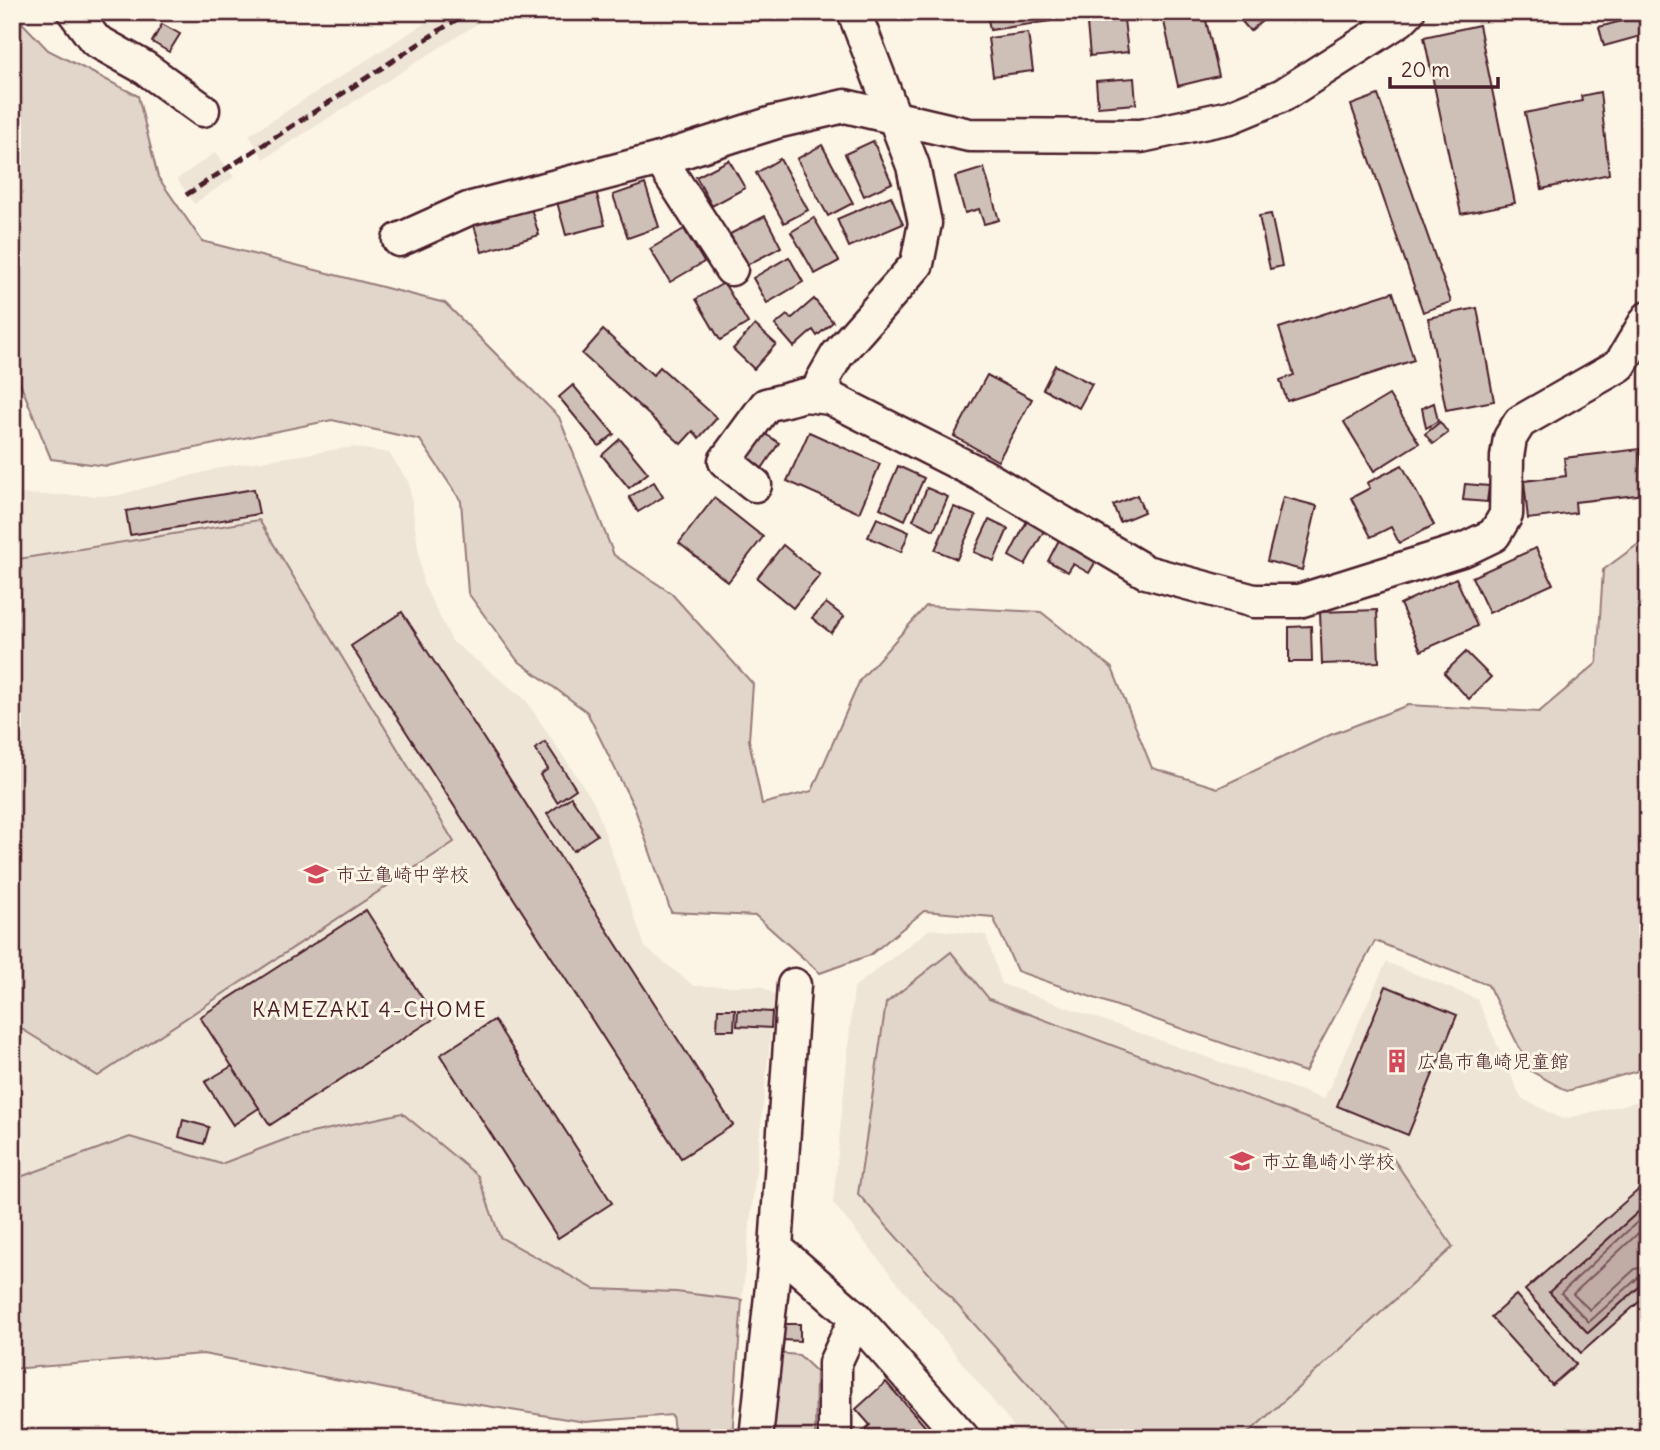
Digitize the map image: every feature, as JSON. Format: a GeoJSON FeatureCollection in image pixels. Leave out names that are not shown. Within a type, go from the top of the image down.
{"type":"FeatureCollection","features":[{"type":"Feature","properties":{"kind":"street"},"geometry":{"type":"LineString","coordinates":[[74,12],[94,40],[145,68],[203,110]]}},
{"type":"Feature","properties":{"kind":"street"},"geometry":{"type":"LineString","coordinates":[[830,398],[822,380],[837,355],[917,264],[925,223],[914,166],[853,12]]}},
{"type":"Feature","properties":{"kind":"street"},"geometry":{"type":"LineString","coordinates":[[399,240],[468,209],[660,159],[775,122],[845,106],[969,135],[1141,136],[1230,117],[1283,95],[1400,20],[1408,12]]}},
{"type":"Feature","properties":{"kind":"street"},"geometry":{"type":"LineString","coordinates":[[660,159],[731,268]]}},
{"type":"Feature","properties":{"kind":"street"},"geometry":{"type":"LineString","coordinates":[[755,485],[725,461],[766,405],[806,395],[830,398],[982,475],[1146,572],[1254,601],[1299,601],[1465,549],[1493,535],[1506,515],[1507,457],[1510,438],[1520,422],[1620,365],[1648,318]]}},
{"type":"Feature","properties":{"kind":"street"},"geometry":{"type":"LineString","coordinates":[[756,1438],[776,1248],[794,985]]}},
{"type":"Feature","properties":{"kind":"street"},"geometry":{"type":"LineString","coordinates":[[776,1248],[856,1318],[963,1438]]}},
{"type":"Feature","properties":{"kind":"street"},"geometry":{"type":"LineString","coordinates":[[835,1438],[835,1363],[856,1318]]}},
{"type":"Feature","properties":{"kind":"shaded area"},"geometry":{"type":"Polygon","coordinates":[[[12,12],[48,50],[138,96],[158,177],[202,241],[445,303],[559,417],[614,555],[671,593],[753,684],[749,740],[762,804],[812,791],[860,680],[926,606],[1041,612],[1112,668],[1152,768],[1218,788],[1330,735],[1408,705],[1539,712],[1597,663],[1603,570],[1648,537],[1648,1068],[1567,1091],[1531,1071],[1488,985],[1375,941],[1305,1072],[1017,971],[993,917],[924,911],[870,955],[820,973],[756,916],[671,912],[635,809],[587,712],[517,660],[468,593],[461,501],[420,440],[332,420],[107,466],[51,459],[12,363],[12,12]]]}},
{"type":"Feature","properties":{"kind":"shaded area"},"geometry":{"type":"Polygon","coordinates":[[[442,12],[496,12],[264,159],[249,135],[442,12]]]}},
{"type":"Feature","properties":{"kind":"shaded area"},"geometry":{"type":"Polygon","coordinates":[[[216,152],[234,177],[194,204],[177,179],[216,152]]]}},
{"type":"Feature","properties":{"kind":"shaded area","name":"市立亀崎中学校"},"geometry":{"type":"Polygon","coordinates":[[[353,447],[389,453],[409,483],[423,583],[452,641],[525,699],[594,802],[645,947],[694,986],[761,986],[775,995],[742,1299],[676,1292],[594,1289],[500,1237],[478,1176],[402,1113],[289,1138],[221,1164],[130,1137],[12,1180],[12,494],[115,496],[227,466],[353,447]]]}},
{"type":"Feature","properties":{"kind":"shaded area"},"geometry":{"type":"Polygon","coordinates":[[[259,520],[454,842],[98,1076],[12,1023],[12,560],[259,520]]]}},
{"type":"Feature","properties":{"kind":"shaded area","name":"市立亀崎小学校"},"geometry":{"type":"Polygon","coordinates":[[[930,929],[986,935],[1002,984],[1324,1099],[1386,962],[1477,999],[1521,1098],[1563,1119],[1648,1099],[1648,1438],[1023,1438],[833,1203],[854,987],[930,929]]]}},
{"type":"Feature","properties":{"kind":"shaded area"},"geometry":{"type":"Polygon","coordinates":[[[951,952],[989,999],[1386,1148],[1453,1247],[1243,1438],[1076,1438],[858,1194],[886,1003],[951,952]]]}},
{"type":"Feature","properties":{"kind":"shaded area"},"geometry":{"type":"Polygon","coordinates":[[[402,1113],[478,1176],[500,1237],[594,1289],[676,1292],[742,1300],[732,1438],[675,1438],[672,1415],[585,1422],[419,1395],[203,1354],[12,1369],[12,1180],[130,1137],[221,1164],[289,1138],[402,1113]]]}},
{"type":"Feature","properties":{"kind":"shaded area"},"geometry":{"type":"Polygon","coordinates":[[[776,1353],[799,1355],[816,1371],[815,1438],[770,1438],[776,1353]]]}},
{"type":"Feature","properties":{"kind":"water"},"geometry":{"type":"Polygon","coordinates":[[[1648,1203],[1648,1279],[1588,1333],[1549,1292],[1648,1203]]]}},
{"type":"Feature","properties":{"kind":"building"},"geometry":{"type":"Polygon","coordinates":[[[1004,12],[1050,12],[1051,21],[990,30],[988,19],[1004,17],[1004,12]]]}},
{"type":"Feature","properties":{"kind":"building"},"geometry":{"type":"Polygon","coordinates":[[[1184,12],[1204,12],[1219,76],[1178,86],[1163,17],[1184,12]]]}},
{"type":"Feature","properties":{"kind":"building"},"geometry":{"type":"Polygon","coordinates":[[[1234,12],[1273,12],[1250,31],[1234,12]]]}},
{"type":"Feature","properties":{"kind":"building"},"geometry":{"type":"Polygon","coordinates":[[[1648,14],[1648,34],[1604,46],[1599,27],[1648,14]]]}},
{"type":"Feature","properties":{"kind":"building"},"geometry":{"type":"Polygon","coordinates":[[[1124,20],[1128,52],[1090,56],[1087,24],[1124,20]]]}},
{"type":"Feature","properties":{"kind":"building"},"geometry":{"type":"Polygon","coordinates":[[[162,24],[180,34],[169,52],[152,42],[162,24]]]}},
{"type":"Feature","properties":{"kind":"building"},"geometry":{"type":"Polygon","coordinates":[[[1479,25],[1515,203],[1461,214],[1424,37],[1479,25]]]}},
{"type":"Feature","properties":{"kind":"building"},"geometry":{"type":"Polygon","coordinates":[[[1028,33],[1033,71],[993,76],[988,38],[1028,33]]]}},
{"type":"Feature","properties":{"kind":"building"},"geometry":{"type":"Polygon","coordinates":[[[1134,78],[1136,104],[1098,107],[1096,81],[1134,78]]]}},
{"type":"Feature","properties":{"kind":"building"},"geometry":{"type":"Polygon","coordinates":[[[1600,92],[1609,174],[1542,189],[1525,113],[1582,101],[1581,96],[1600,92]]]}},
{"type":"Feature","properties":{"kind":"building"},"geometry":{"type":"Polygon","coordinates":[[[1378,95],[1451,302],[1423,312],[1351,105],[1378,95]]]}},
{"type":"Feature","properties":{"kind":"building"},"geometry":{"type":"Polygon","coordinates":[[[873,141],[892,183],[864,196],[845,154],[873,141]]]}},
{"type":"Feature","properties":{"kind":"building"},"geometry":{"type":"Polygon","coordinates":[[[822,145],[853,203],[828,216],[797,159],[822,145]]]}},
{"type":"Feature","properties":{"kind":"building"},"geometry":{"type":"Polygon","coordinates":[[[780,159],[808,210],[784,223],[756,173],[780,159]]]}},
{"type":"Feature","properties":{"kind":"building"},"geometry":{"type":"Polygon","coordinates":[[[729,160],[745,188],[712,206],[696,177],[729,160]]]}},
{"type":"Feature","properties":{"kind":"building"},"geometry":{"type":"Polygon","coordinates":[[[984,168],[999,220],[984,224],[979,209],[965,213],[955,177],[984,168]]]}},
{"type":"Feature","properties":{"kind":"building"},"geometry":{"type":"Polygon","coordinates":[[[645,184],[659,227],[628,238],[613,195],[645,184]]]}},
{"type":"Feature","properties":{"kind":"building"},"geometry":{"type":"Polygon","coordinates":[[[596,191],[605,225],[566,235],[557,202],[596,191]]]}},
{"type":"Feature","properties":{"kind":"building"},"geometry":{"type":"Polygon","coordinates":[[[891,196],[903,224],[849,247],[837,219],[891,196]]]}},
{"type":"Feature","properties":{"kind":"building"},"geometry":{"type":"Polygon","coordinates":[[[530,205],[539,235],[482,252],[473,222],[530,205]]]}},
{"type":"Feature","properties":{"kind":"building"},"geometry":{"type":"Polygon","coordinates":[[[1271,214],[1282,266],[1270,269],[1259,216],[1271,214]]]}},
{"type":"Feature","properties":{"kind":"building"},"geometry":{"type":"Polygon","coordinates":[[[765,216],[781,247],[747,265],[730,234],[765,216]]]}},
{"type":"Feature","properties":{"kind":"building"},"geometry":{"type":"Polygon","coordinates":[[[814,218],[839,261],[815,274],[791,232],[814,218]]]}},
{"type":"Feature","properties":{"kind":"building"},"geometry":{"type":"Polygon","coordinates":[[[684,229],[704,262],[670,282],[650,249],[684,229]]]}},
{"type":"Feature","properties":{"kind":"building"},"geometry":{"type":"Polygon","coordinates":[[[789,257],[803,282],[767,303],[753,278],[789,257]]]}},
{"type":"Feature","properties":{"kind":"building"},"geometry":{"type":"Polygon","coordinates":[[[724,283],[748,323],[720,340],[696,299],[724,283]]]}},
{"type":"Feature","properties":{"kind":"building"},"geometry":{"type":"Polygon","coordinates":[[[1393,292],[1414,360],[1287,401],[1280,380],[1294,375],[1279,328],[1393,292]]]}},
{"type":"Feature","properties":{"kind":"building"},"geometry":{"type":"Polygon","coordinates":[[[814,299],[833,322],[817,336],[813,330],[794,347],[775,325],[787,315],[791,319],[814,299]]]}},
{"type":"Feature","properties":{"kind":"building"},"geometry":{"type":"Polygon","coordinates":[[[1477,308],[1494,401],[1446,410],[1428,318],[1477,308]]]}},
{"type":"Feature","properties":{"kind":"building"},"geometry":{"type":"Polygon","coordinates":[[[755,325],[776,344],[754,369],[733,349],[755,325]]]}},
{"type":"Feature","properties":{"kind":"building"},"geometry":{"type":"Polygon","coordinates":[[[603,330],[653,375],[660,367],[717,418],[699,438],[693,431],[681,444],[582,354],[603,330]]]}},
{"type":"Feature","properties":{"kind":"building"},"geometry":{"type":"Polygon","coordinates":[[[1055,365],[1092,384],[1079,408],[1043,389],[1055,365]]]}},
{"type":"Feature","properties":{"kind":"building"},"geometry":{"type":"Polygon","coordinates":[[[987,375],[1032,399],[998,461],[954,436],[987,375]]]}},
{"type":"Feature","properties":{"kind":"building"},"geometry":{"type":"Polygon","coordinates":[[[573,385],[614,434],[599,446],[559,397],[573,385]]]}},
{"type":"Feature","properties":{"kind":"building"},"geometry":{"type":"Polygon","coordinates":[[[1389,395],[1419,443],[1374,471],[1344,422],[1389,395]]]}},
{"type":"Feature","properties":{"kind":"building"},"geometry":{"type":"Polygon","coordinates":[[[1434,403],[1438,421],[1426,428],[1422,408],[1434,403]]]}},
{"type":"Feature","properties":{"kind":"building"},"geometry":{"type":"Polygon","coordinates":[[[1440,422],[1448,433],[1433,444],[1425,434],[1440,422]]]}},
{"type":"Feature","properties":{"kind":"building"},"geometry":{"type":"Polygon","coordinates":[[[761,431],[779,443],[761,470],[743,458],[761,431]]]}},
{"type":"Feature","properties":{"kind":"building"},"geometry":{"type":"Polygon","coordinates":[[[809,432],[880,464],[859,513],[787,481],[809,432]]]}},
{"type":"Feature","properties":{"kind":"building"},"geometry":{"type":"Polygon","coordinates":[[[620,439],[648,473],[629,488],[602,455],[620,439]]]}},
{"type":"Feature","properties":{"kind":"building"},"geometry":{"type":"Polygon","coordinates":[[[1640,449],[1645,494],[1575,502],[1576,513],[1528,519],[1524,481],[1566,476],[1564,458],[1640,449]]]}},
{"type":"Feature","properties":{"kind":"building"},"geometry":{"type":"Polygon","coordinates":[[[1402,465],[1434,525],[1399,543],[1391,527],[1371,537],[1351,498],[1370,488],[1367,483],[1402,465]]]}},
{"type":"Feature","properties":{"kind":"building"},"geometry":{"type":"Polygon","coordinates":[[[898,466],[924,478],[905,520],[880,508],[898,466]]]}},
{"type":"Feature","properties":{"kind":"building"},"geometry":{"type":"Polygon","coordinates":[[[654,482],[663,497],[638,512],[629,497],[654,482]]]}},
{"type":"Feature","properties":{"kind":"building"},"geometry":{"type":"Polygon","coordinates":[[[1465,484],[1489,486],[1487,502],[1463,500],[1465,484]]]}},
{"type":"Feature","properties":{"kind":"building"},"geometry":{"type":"Polygon","coordinates":[[[927,488],[948,497],[934,530],[913,520],[927,488]]]}},
{"type":"Feature","properties":{"kind":"building"},"geometry":{"type":"Polygon","coordinates":[[[254,489],[259,514],[130,535],[126,511],[254,489]]]}},
{"type":"Feature","properties":{"kind":"building"},"geometry":{"type":"Polygon","coordinates":[[[1137,495],[1144,512],[1120,522],[1113,505],[1137,495]]]}},
{"type":"Feature","properties":{"kind":"building"},"geometry":{"type":"Polygon","coordinates":[[[1283,497],[1317,506],[1302,570],[1267,561],[1283,497]]]}},
{"type":"Feature","properties":{"kind":"building"},"geometry":{"type":"Polygon","coordinates":[[[714,498],[763,537],[728,582],[679,543],[714,498]]]}},
{"type":"Feature","properties":{"kind":"building"},"geometry":{"type":"Polygon","coordinates":[[[954,507],[976,516],[957,559],[935,550],[954,507]]]}},
{"type":"Feature","properties":{"kind":"building"},"geometry":{"type":"Polygon","coordinates":[[[877,518],[909,532],[901,552],[868,537],[877,518]]]}},
{"type":"Feature","properties":{"kind":"building"},"geometry":{"type":"Polygon","coordinates":[[[989,520],[1008,529],[994,561],[974,552],[989,520]]]}},
{"type":"Feature","properties":{"kind":"building"},"geometry":{"type":"Polygon","coordinates":[[[1027,521],[1044,531],[1025,565],[1009,556],[1027,521]]]}},
{"type":"Feature","properties":{"kind":"building"},"geometry":{"type":"Polygon","coordinates":[[[1059,540],[1096,561],[1089,573],[1073,564],[1068,572],[1048,561],[1059,540]]]}},
{"type":"Feature","properties":{"kind":"building"},"geometry":{"type":"Polygon","coordinates":[[[783,545],[820,575],[793,608],[757,578],[783,545]]]}},
{"type":"Feature","properties":{"kind":"building"},"geometry":{"type":"Polygon","coordinates":[[[1536,548],[1553,584],[1489,613],[1472,577],[1536,548]]]}},
{"type":"Feature","properties":{"kind":"building"},"geometry":{"type":"Polygon","coordinates":[[[1456,578],[1477,626],[1421,651],[1400,604],[1456,578]]]}},
{"type":"Feature","properties":{"kind":"building"},"geometry":{"type":"Polygon","coordinates":[[[826,603],[844,617],[831,633],[812,618],[826,603]]]}},
{"type":"Feature","properties":{"kind":"building"},"geometry":{"type":"Polygon","coordinates":[[[1377,610],[1379,662],[1322,664],[1320,612],[1377,610]]]}},
{"type":"Feature","properties":{"kind":"building"},"geometry":{"type":"Polygon","coordinates":[[[402,612],[733,1125],[681,1158],[351,646],[402,612]]]}},
{"type":"Feature","properties":{"kind":"building"},"geometry":{"type":"Polygon","coordinates":[[[1311,626],[1312,662],[1289,662],[1289,627],[1311,626]]]}},
{"type":"Feature","properties":{"kind":"building"},"geometry":{"type":"Polygon","coordinates":[[[1466,652],[1491,677],[1469,699],[1444,673],[1466,652]]]}},
{"type":"Feature","properties":{"kind":"building"},"geometry":{"type":"Polygon","coordinates":[[[545,742],[576,789],[557,802],[540,775],[548,769],[535,749],[545,742]]]}},
{"type":"Feature","properties":{"kind":"building"},"geometry":{"type":"Polygon","coordinates":[[[571,797],[597,835],[573,851],[547,814],[571,797]]]}},
{"type":"Feature","properties":{"kind":"building"},"geometry":{"type":"Polygon","coordinates":[[[366,910],[435,1018],[270,1125],[200,1017],[366,910]]]}},
{"type":"Feature","properties":{"kind":"building","name":"広島市亀崎児童館"},"geometry":{"type":"Polygon","coordinates":[[[1386,986],[1457,1015],[1408,1135],[1337,1106],[1386,986]]]}},
{"type":"Feature","properties":{"kind":"building"},"geometry":{"type":"Polygon","coordinates":[[[718,1009],[735,1009],[734,1030],[717,1030],[718,1009]]]}},
{"type":"Feature","properties":{"kind":"building"},"geometry":{"type":"Polygon","coordinates":[[[738,1010],[772,1012],[771,1028],[737,1026],[738,1010]]]}},
{"type":"Feature","properties":{"kind":"building"},"geometry":{"type":"Polygon","coordinates":[[[494,1020],[612,1203],[558,1238],[440,1055],[494,1020]]]}},
{"type":"Feature","properties":{"kind":"building"},"geometry":{"type":"Polygon","coordinates":[[[232,1066],[259,1108],[233,1125],[205,1082],[232,1066]]]}},
{"type":"Feature","properties":{"kind":"building"},"geometry":{"type":"Polygon","coordinates":[[[183,1120],[209,1127],[204,1144],[179,1137],[183,1120]]]}},
{"type":"Feature","properties":{"kind":"building"},"geometry":{"type":"Polygon","coordinates":[[[1645,1184],[1648,1187],[1648,1203],[1549,1292],[1588,1333],[1648,1279],[1648,1294],[1581,1353],[1525,1290],[1645,1184]]]}},
{"type":"Feature","properties":{"kind":"building"},"geometry":{"type":"Polygon","coordinates":[[[1516,1295],[1576,1364],[1552,1385],[1491,1317],[1516,1295]]]}},
{"type":"Feature","properties":{"kind":"building"},"geometry":{"type":"Polygon","coordinates":[[[782,1324],[800,1324],[800,1341],[782,1340],[782,1324]]]}},
{"type":"Feature","properties":{"kind":"building"},"geometry":{"type":"Polygon","coordinates":[[[886,1382],[931,1433],[925,1438],[856,1437],[870,1425],[856,1409],[886,1382]]]}},
{"type":"Feature","properties":{"kind":"railway"},"geometry":{"type":"LineString","coordinates":[[186,195],[468,12]]}},
{"type":"Feature","properties":{"kind":"place","name":"市立亀崎中学校"},"geometry":{"type":"Point","coordinates":[316,874]}},
{"type":"Feature","properties":{"kind":"place","name":"広島市亀崎児童館"},"geometry":{"type":"Point","coordinates":[1397,1061]}},
{"type":"Feature","properties":{"kind":"place","name":"市立亀崎小学校"},"geometry":{"type":"Point","coordinates":[1242,1161]}},
{"type":"Feature","properties":{"kind":"district","name":"KAMEZAKI 4-CHOME"},"geometry":{"type":"Point","coordinates":[370,1009]}}]}
